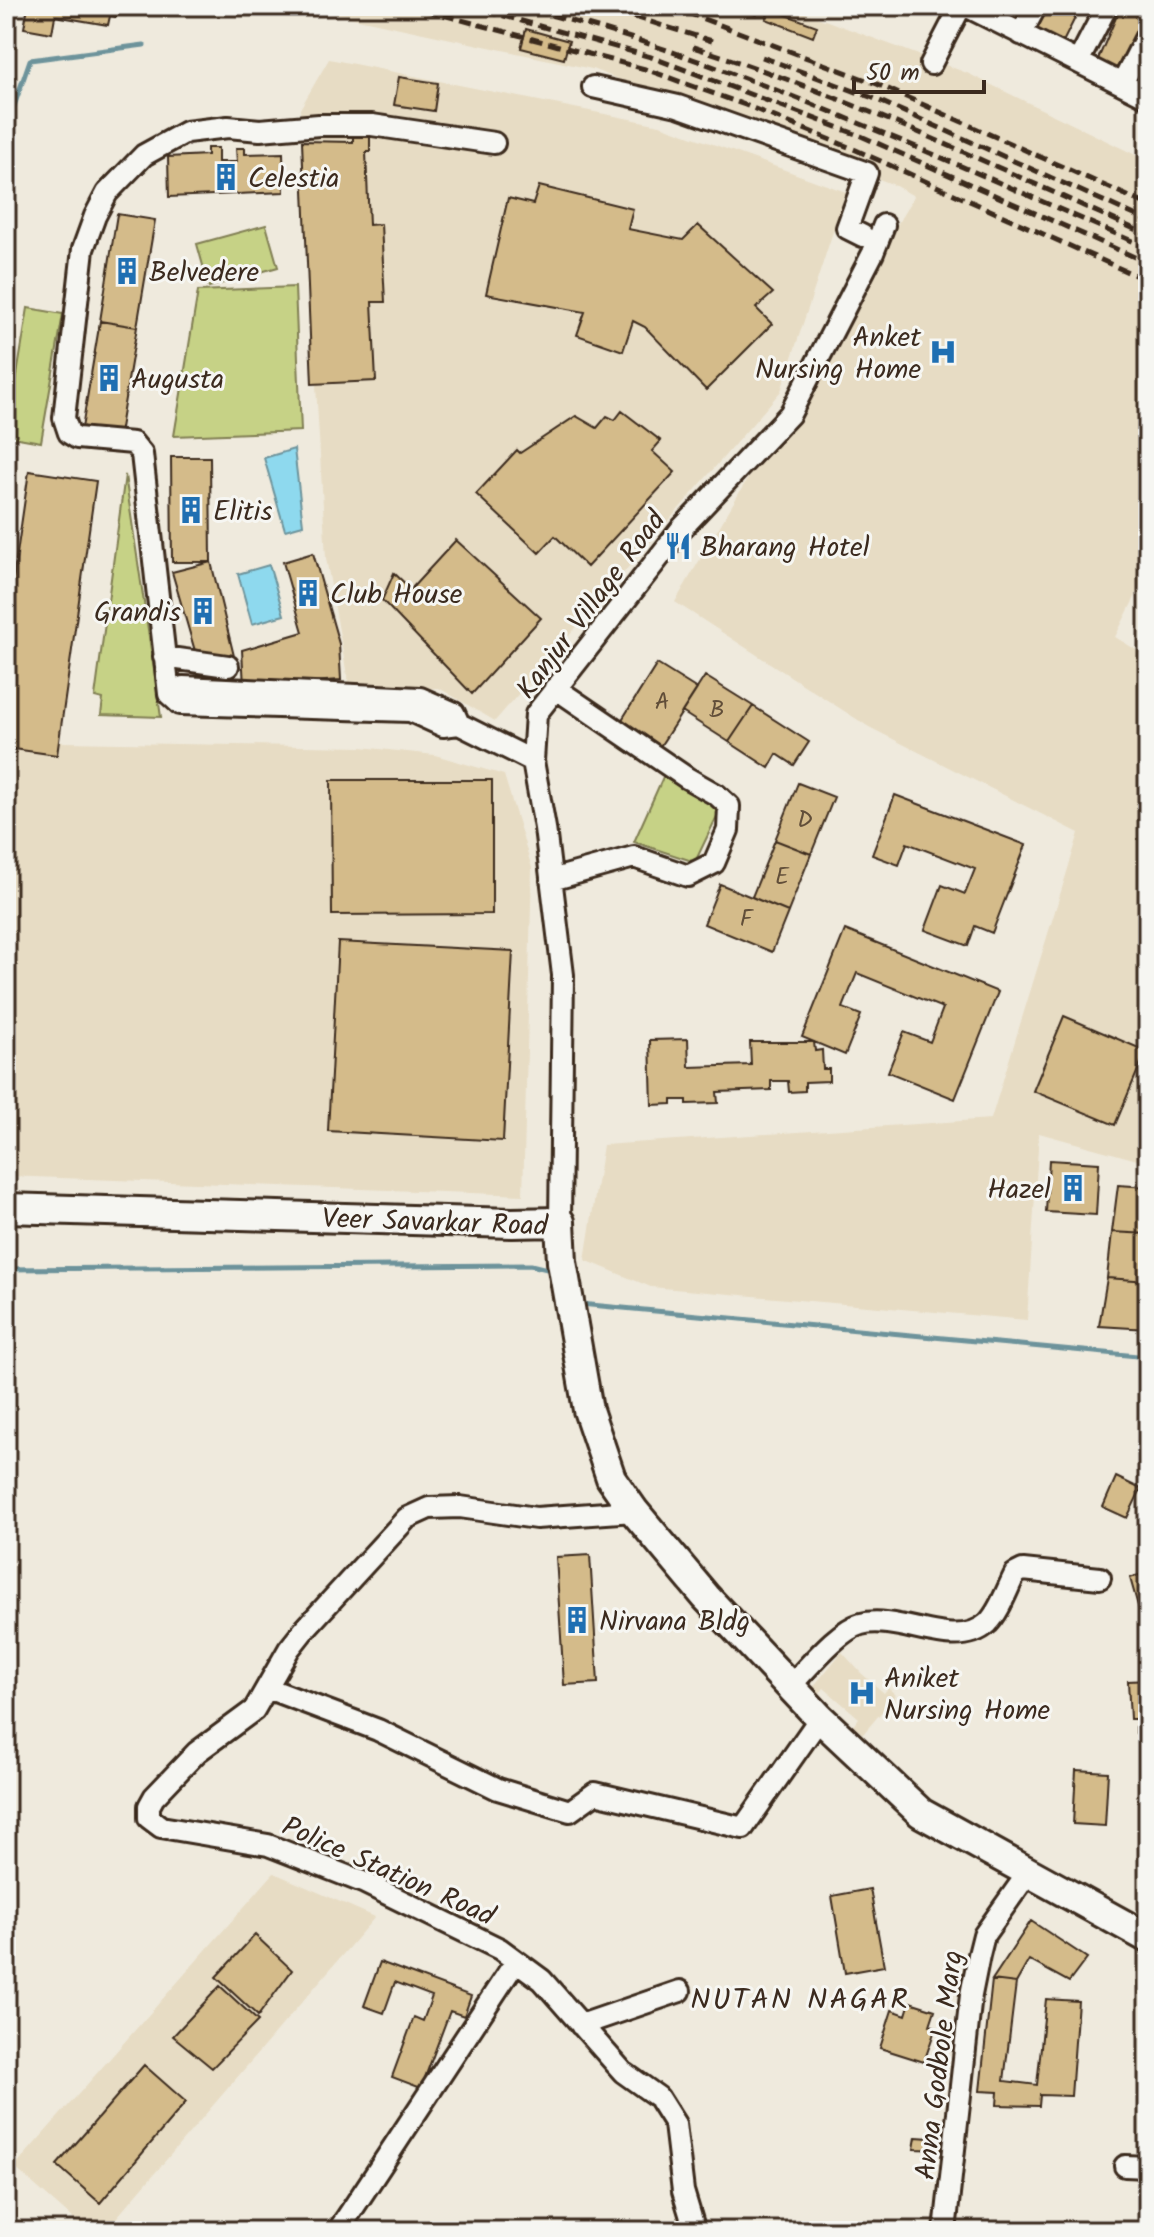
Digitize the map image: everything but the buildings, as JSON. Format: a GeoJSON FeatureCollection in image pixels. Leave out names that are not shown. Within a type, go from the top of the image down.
{"type":"FeatureCollection","features":[{"type":"Feature","properties":{"kind":"street"},"geometry":{"type":"LineString","coordinates":[[952,6],[929,62],[964,6],[1148,97]]}},
{"type":"Feature","properties":{"kind":"street"},"geometry":{"type":"LineString","coordinates":[[1021,34],[1036,6]]}},
{"type":"Feature","properties":{"kind":"street"},"geometry":{"type":"LineString","coordinates":[[1078,62],[1107,6]]}},
{"type":"Feature","properties":{"kind":"street"},"geometry":{"type":"LineString","coordinates":[[1122,84],[1148,33]]}},
{"type":"Feature","properties":{"kind":"street"},"geometry":{"type":"LineString","coordinates":[[593,87],[678,106],[867,173],[847,228],[863,236]]}},
{"type":"Feature","properties":{"kind":"street"},"geometry":{"type":"LineString","coordinates":[[494,143],[372,125],[260,130],[228,127],[198,129],[177,136],[144,155],[107,193],[83,249],[64,418],[69,433],[77,438],[133,443],[142,454],[169,694],[180,704],[420,698],[454,713],[459,724],[533,761]]}},
{"type":"Feature","properties":{"kind":"street","name":"Kanjur Village Road"},"geometry":{"type":"LineString","coordinates":[[542,1223],[563,975],[533,761],[536,714],[682,528],[790,414],[873,253],[884,225]]}},
{"type":"Feature","properties":{"kind":"street"},"geometry":{"type":"LineString","coordinates":[[164,657],[228,666]]}},
{"type":"Feature","properties":{"kind":"street"},"geometry":{"type":"LineString","coordinates":[[551,880],[634,857],[688,876],[714,863],[728,830],[729,806],[555,688]]}},
{"type":"Feature","properties":{"kind":"street","name":"Veer Savarkar Road"},"geometry":{"type":"LineString","coordinates":[[6,1208],[542,1223],[562,1262],[588,1410],[611,1478],[634,1511],[706,1597],[820,1718],[921,1813],[1148,1938]]}},
{"type":"Feature","properties":{"kind":"street","name":"Police Station Road"},"geometry":{"type":"LineString","coordinates":[[634,1511],[536,1518],[460,1507],[429,1508],[407,1518],[304,1630],[289,1649],[254,1710],[197,1752],[154,1797],[149,1806],[149,1818],[161,1827],[268,1845],[365,1883],[500,1949],[542,1980],[623,2072],[658,2097],[675,2124],[683,2191],[695,2231]]}},
{"type":"Feature","properties":{"kind":"street"},"geometry":{"type":"LineString","coordinates":[[791,1685],[845,1631],[858,1624],[886,1622],[955,1635],[969,1634],[990,1621],[1015,1574],[1023,1570],[1100,1578]]}},
{"type":"Feature","properties":{"kind":"street"},"geometry":{"type":"LineString","coordinates":[[267,1688],[378,1730],[498,1789],[570,1811],[595,1793],[743,1828],[820,1718]]}},
{"type":"Feature","properties":{"kind":"street","name":"Anna Godbole Marg"},"geometry":{"type":"LineString","coordinates":[[945,2231],[971,1995],[979,1955],[984,1935],[1028,1873]]}},
{"type":"Feature","properties":{"kind":"street"},"geometry":{"type":"LineString","coordinates":[[338,2231],[516,1961]]}},
{"type":"Feature","properties":{"kind":"street"},"geometry":{"type":"LineString","coordinates":[[581,2025],[680,1991]]}},
{"type":"Feature","properties":{"kind":"street"},"geometry":{"type":"LineString","coordinates":[[1125,2166],[1148,2167]]}},
{"type":"Feature","properties":{"kind":"shaded area"},"geometry":{"type":"Polygon","coordinates":[[[297,6],[787,6],[967,73],[1148,161],[1148,571],[1115,637],[1148,657],[1148,1163],[1039,1133],[1027,1320],[651,1287],[585,1260],[603,1145],[991,1119],[1079,833],[869,727],[675,602],[914,196],[892,184],[592,69],[297,6]]]}},
{"type":"Feature","properties":{"kind":"shaded area"},"geometry":{"type":"Polygon","coordinates":[[[329,59],[660,125],[846,192],[781,391],[495,721],[439,688],[350,692],[326,558],[300,109],[329,59]]]}},
{"type":"Feature","properties":{"kind":"shaded area"},"geometry":{"type":"Polygon","coordinates":[[[6,741],[361,747],[435,755],[504,775],[532,868],[523,1195],[6,1176],[6,741]]]}},
{"type":"Feature","properties":{"kind":"shaded area","name":"Aniket Nursing Home"},"geometry":{"type":"Polygon","coordinates":[[[842,1652],[884,1693],[888,1688],[896,1695],[863,1734],[853,1726],[859,1718],[824,1688],[819,1694],[812,1688],[842,1652]]]}},
{"type":"Feature","properties":{"kind":"shaded area"},"geometry":{"type":"Polygon","coordinates":[[[274,1873],[375,1917],[105,2231],[87,2231],[14,2167],[274,1873]]]}},
{"type":"Feature","properties":{"kind":"green space"},"geometry":{"type":"Polygon","coordinates":[[[266,225],[278,267],[209,287],[197,244],[266,225]]]}},
{"type":"Feature","properties":{"kind":"green space"},"geometry":{"type":"Polygon","coordinates":[[[295,287],[301,431],[174,436],[198,291],[295,287]]]}},
{"type":"Feature","properties":{"kind":"green space"},"geometry":{"type":"Polygon","coordinates":[[[28,308],[63,314],[41,442],[7,436],[28,308]]]}},
{"type":"Feature","properties":{"kind":"green space"},"geometry":{"type":"Polygon","coordinates":[[[125,475],[161,717],[101,715],[103,699],[95,697],[125,475]]]}},
{"type":"Feature","properties":{"kind":"green space"},"geometry":{"type":"Polygon","coordinates":[[[663,777],[720,810],[695,862],[634,842],[663,777]]]}},
{"type":"Feature","properties":{"kind":"water"},"geometry":{"type":"Polygon","coordinates":[[[294,449],[303,525],[285,530],[264,458],[294,449]]]}},
{"type":"Feature","properties":{"kind":"water"},"geometry":{"type":"Polygon","coordinates":[[[269,565],[284,615],[252,624],[238,574],[269,565]]]}},
{"type":"Feature","properties":{"kind":"waterway"},"geometry":{"type":"LineString","coordinates":[[6,129],[30,60],[144,45]]}},
{"type":"Feature","properties":{"kind":"waterway"},"geometry":{"type":"LineString","coordinates":[[6,1269],[531,1265],[547,1269]]}},
{"type":"Feature","properties":{"kind":"waterway"},"geometry":{"type":"LineString","coordinates":[[580,1304],[1148,1357]]}},
{"type":"Feature","properties":{"kind":"railway"},"geometry":{"type":"LineString","coordinates":[[409,6],[645,69],[745,105],[856,150],[1148,281]]}},
{"type":"Feature","properties":{"kind":"railway"},"geometry":{"type":"LineString","coordinates":[[468,6],[651,57],[861,136],[1148,263]]}},
{"type":"Feature","properties":{"kind":"railway"},"geometry":{"type":"LineString","coordinates":[[517,6],[641,41],[782,92],[1148,248]]}},
{"type":"Feature","properties":{"kind":"railway"},"geometry":{"type":"LineString","coordinates":[[599,6],[712,41]]}},
{"type":"Feature","properties":{"kind":"railway"},"geometry":{"type":"LineString","coordinates":[[669,6],[877,84],[1148,205]]}},
{"type":"Feature","properties":{"kind":"railway"},"geometry":{"type":"LineString","coordinates":[[693,47],[866,110],[1148,235]]}},
{"type":"Feature","properties":{"kind":"railway"},"geometry":{"type":"LineString","coordinates":[[762,57],[873,98],[1148,221]]}},
{"type":"Feature","properties":{"kind":"place","name":"Celestia"},"geometry":{"type":"Point","coordinates":[226,177]}},
{"type":"Feature","properties":{"kind":"place","name":"Belvedere"},"geometry":{"type":"Point","coordinates":[127,271]}},
{"type":"Feature","properties":{"kind":"place","name":"Anket Nursing Home"},"geometry":{"type":"Point","coordinates":[943,352]}},
{"type":"Feature","properties":{"kind":"place","name":"Augusta"},"geometry":{"type":"Point","coordinates":[109,378]}},
{"type":"Feature","properties":{"kind":"place","name":"Elitis"},"geometry":{"type":"Point","coordinates":[191,510]}},
{"type":"Feature","properties":{"kind":"place","name":"Bharang Hotel"},"geometry":{"type":"Point","coordinates":[678,546]}},
{"type":"Feature","properties":{"kind":"place","name":"Club House"},"geometry":{"type":"Point","coordinates":[308,593]}},
{"type":"Feature","properties":{"kind":"place","name":"Grandis"},"geometry":{"type":"Point","coordinates":[203,611]}},
{"type":"Feature","properties":{"kind":"place","name":"Hazel"},"geometry":{"type":"Point","coordinates":[1073,1188]}},
{"type":"Feature","properties":{"kind":"place","name":"Nirvana Bldg"},"geometry":{"type":"Point","coordinates":[577,1620]}},
{"type":"Feature","properties":{"kind":"place","name":"Aniket Nursing Home"},"geometry":{"type":"Point","coordinates":[862,1693]}},
{"type":"Feature","properties":{"kind":"district","name":"NUTAN NAGAR"},"geometry":{"type":"Point","coordinates":[800,1999]}}]}
